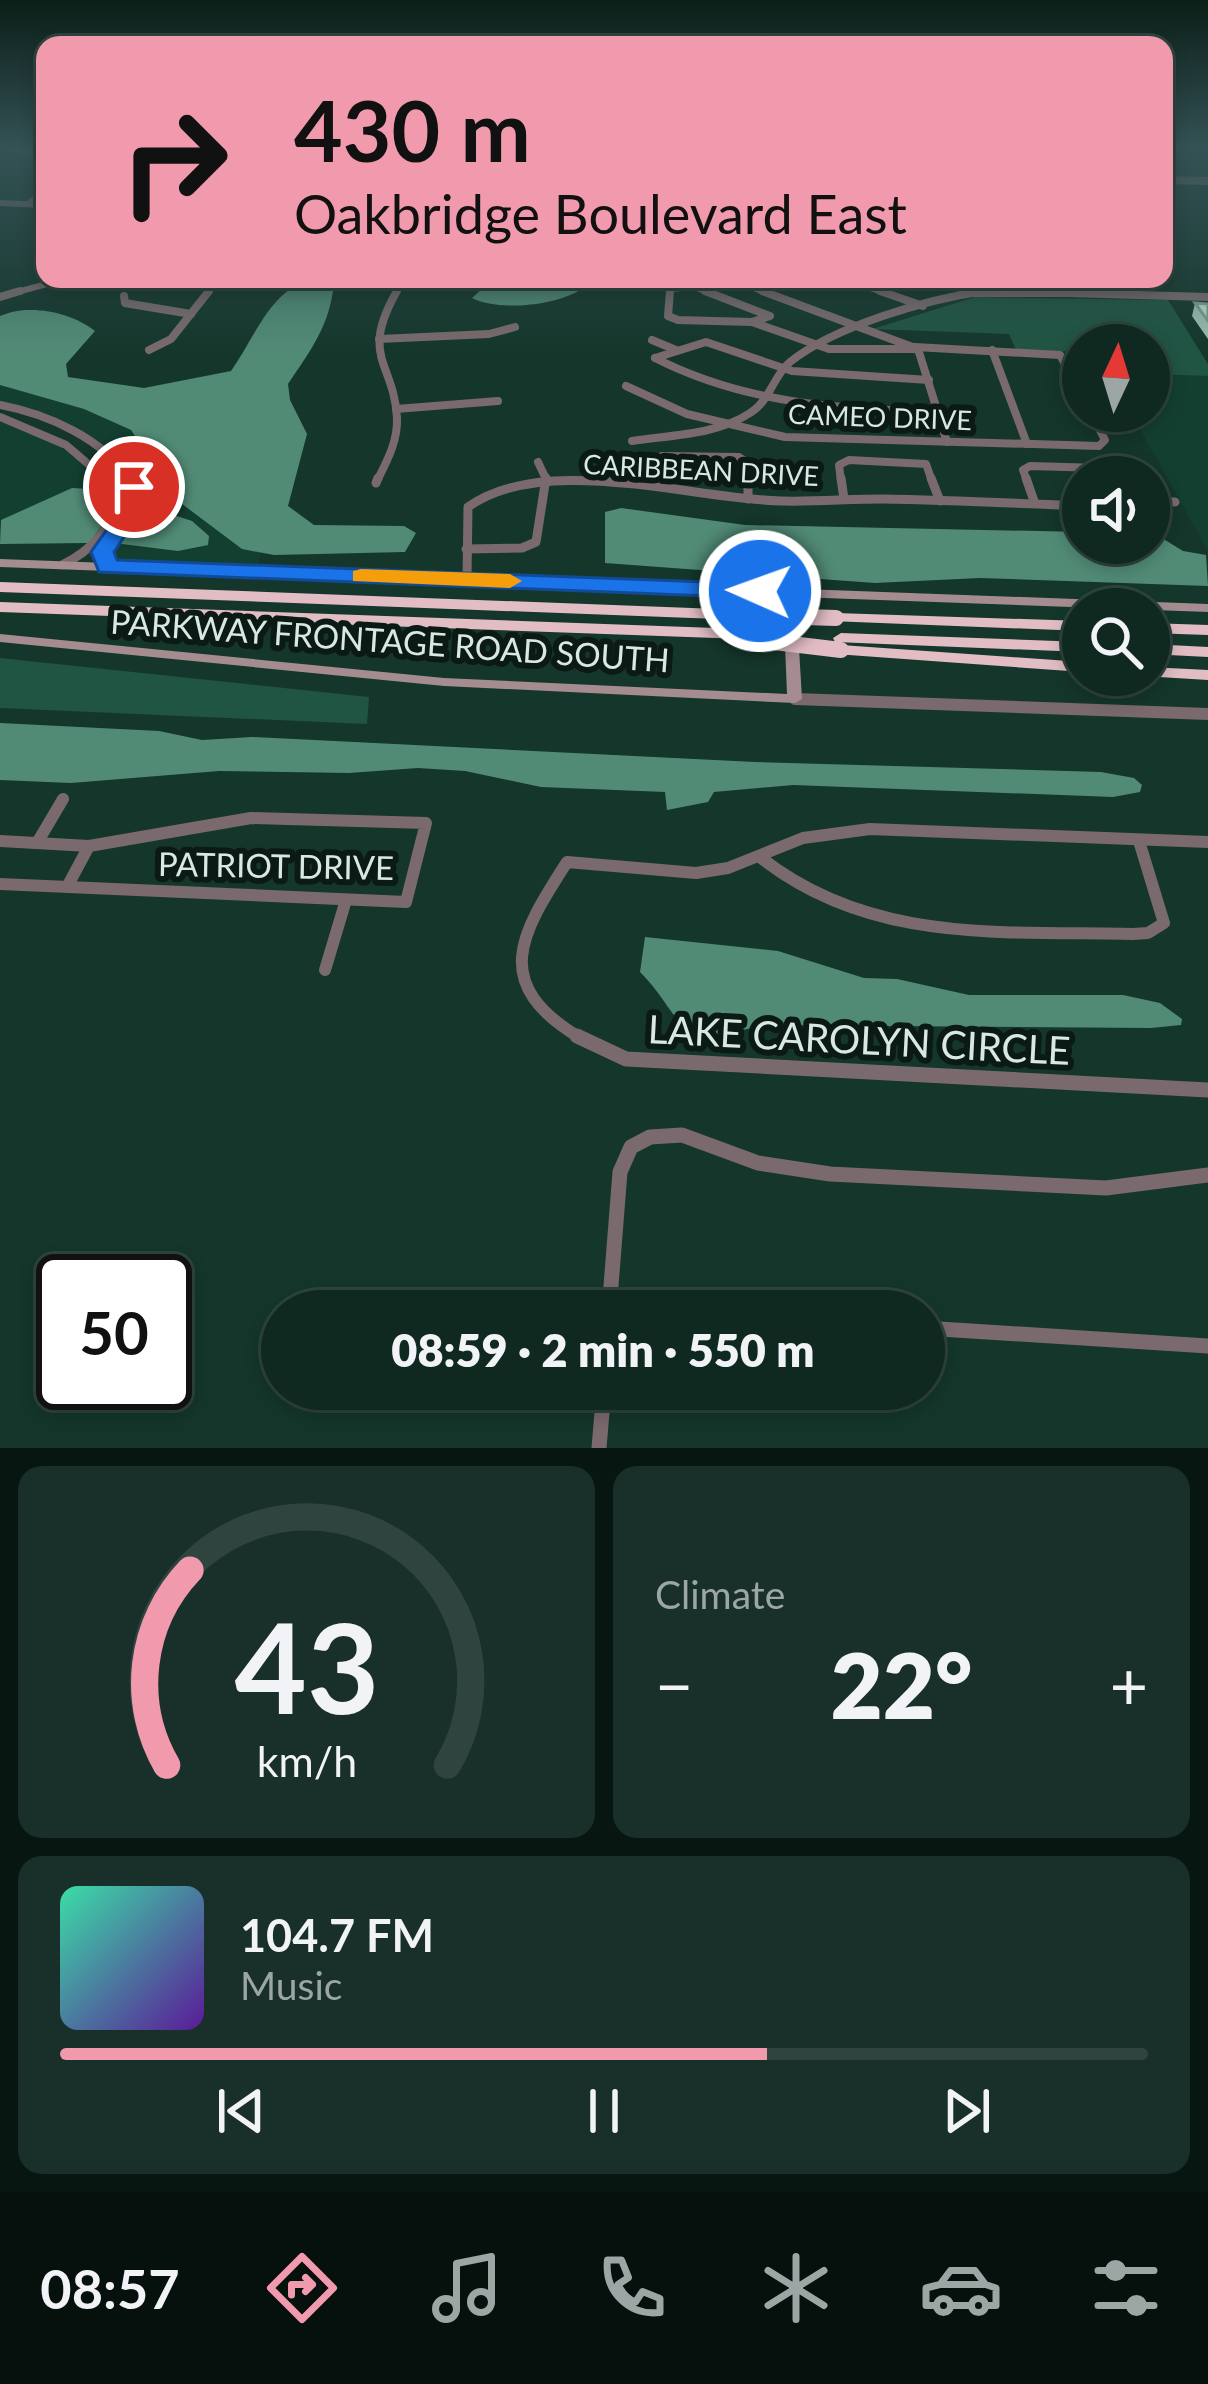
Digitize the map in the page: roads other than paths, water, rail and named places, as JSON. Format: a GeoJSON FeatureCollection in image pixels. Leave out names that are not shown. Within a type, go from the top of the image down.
{"type":"FeatureCollection","features":[{"type":"Feature","properties":{"kind":"highway"},"geometry":{"type":"LineString","coordinates":[[0,575],[770,631],[841,644],[1062,665]]}},
{"type":"Feature","properties":{"kind":"highway"},"geometry":{"type":"LineString","coordinates":[[0,586],[260,596]]}},
{"type":"Feature","properties":{"kind":"highway"},"geometry":{"type":"LineString","coordinates":[[0,609],[679,631],[770,631],[836,618],[1062,625]]}},
{"type":"Feature","properties":{"kind":"highway"},"geometry":{"type":"LineString","coordinates":[[1170,629],[1208,630]]}},
{"type":"Feature","properties":{"kind":"highway"},"geometry":{"type":"LineString","coordinates":[[841,644],[1062,647]]}},
{"type":"Feature","properties":{"kind":"highway"},"geometry":{"type":"LineString","coordinates":[[1170,650],[1208,652]]}},
{"type":"Feature","properties":{"kind":"highway"},"geometry":{"type":"LineString","coordinates":[[1170,673],[1208,676]]}},
{"type":"Feature","properties":{"kind":"main road"},"geometry":{"type":"LineString","coordinates":[[0,563],[1208,608]]}},
{"type":"Feature","properties":{"kind":"main road"},"geometry":{"type":"LineString","coordinates":[[788,592],[795,699]]}},
{"type":"Feature","properties":{"kind":"main road","name":"PARKWAY FRONTAGE ROAD SOUTH"},"geometry":{"type":"LineString","coordinates":[[0,638],[443,682],[795,699]]}},
{"type":"Feature","properties":{"kind":"street"},"geometry":{"type":"LineString","coordinates":[[0,294],[36,282]]}},
{"type":"Feature","properties":{"kind":"street"},"geometry":{"type":"LineString","coordinates":[[0,294],[36,286]]}},
{"type":"Feature","properties":{"kind":"street"},"geometry":{"type":"LineString","coordinates":[[149,350],[171,340],[212,288]]}},
{"type":"Feature","properties":{"kind":"street"},"geometry":{"type":"LineString","coordinates":[[376,483],[394,442],[396,409],[382,370],[379,340],[386,309],[399,288]]}},
{"type":"Feature","properties":{"kind":"street"},"geometry":{"type":"LineString","coordinates":[[752,322],[770,316],[698,288],[670,289],[668,316],[673,319],[752,322],[818,346],[1062,356]]}},
{"type":"Feature","properties":{"kind":"street"},"geometry":{"type":"LineString","coordinates":[[754,288],[917,348],[947,442]]}},
{"type":"Feature","properties":{"kind":"street"},"geometry":{"type":"LineString","coordinates":[[871,288],[932,308]]}},
{"type":"Feature","properties":{"kind":"street"},"geometry":{"type":"LineString","coordinates":[[1017,288],[1020,294]]}},
{"type":"Feature","properties":{"kind":"street"},"geometry":{"type":"LineString","coordinates":[[632,441],[723,424],[748,414],[767,399],[782,368],[818,346],[961,293],[1208,298]]}},
{"type":"Feature","properties":{"kind":"street"},"geometry":{"type":"LineString","coordinates":[[866,328],[965,297],[1020,294]]}},
{"type":"Feature","properties":{"kind":"street"},"geometry":{"type":"LineString","coordinates":[[124,296],[125,303],[137,308],[191,314]]}},
{"type":"Feature","properties":{"kind":"street"},"geometry":{"type":"LineString","coordinates":[[379,340],[489,334],[515,327]]}},
{"type":"Feature","properties":{"kind":"street"},"geometry":{"type":"LineString","coordinates":[[652,340],[676,350]]}},
{"type":"Feature","properties":{"kind":"street"},"geometry":{"type":"LineString","coordinates":[[929,380],[829,376],[782,368],[706,342],[655,358],[725,388],[767,399],[823,408],[938,412]]}},
{"type":"Feature","properties":{"kind":"street"},"geometry":{"type":"LineString","coordinates":[[992,350],[1027,444]]}},
{"type":"Feature","properties":{"kind":"street","name":"CAMEO DRIVE"},"geometry":{"type":"LineString","coordinates":[[626,386],[670,408],[723,424],[811,440],[1102,445],[1097,432]]}},
{"type":"Feature","properties":{"kind":"street"},"geometry":{"type":"LineString","coordinates":[[396,409],[498,400]]}},
{"type":"Feature","properties":{"kind":"street"},"geometry":{"type":"LineString","coordinates":[[0,405],[42,414],[121,464],[135,492],[122,526],[102,552],[107,567]]}},
{"type":"Feature","properties":{"kind":"street"},"geometry":{"type":"LineString","coordinates":[[0,417],[48,435],[91,462],[118,494],[118,506],[94,543],[62,565]]}},
{"type":"Feature","properties":{"kind":"street"},"geometry":{"type":"LineString","coordinates":[[655,485],[662,455],[739,457],[748,463],[748,499]]}},
{"type":"Feature","properties":{"kind":"street"},"geometry":{"type":"LineString","coordinates":[[844,499],[839,465],[849,460],[926,464],[940,501]]}},
{"type":"Feature","properties":{"kind":"street"},"geometry":{"type":"LineString","coordinates":[[466,549],[534,545],[541,500],[550,486],[538,462]]}},
{"type":"Feature","properties":{"kind":"street"},"geometry":{"type":"LineString","coordinates":[[1034,501],[1023,470],[1062,467]]}},
{"type":"Feature","properties":{"kind":"street","name":"CARIBBEAN DRIVE"},"geometry":{"type":"LineString","coordinates":[[467,579],[468,507],[480,495],[506,487],[655,485],[748,499],[1062,504]]}},
{"type":"Feature","properties":{"kind":"street"},"geometry":{"type":"LineString","coordinates":[[1170,502],[1175,502]]}},
{"type":"Feature","properties":{"kind":"street","name":"PARKWAY FRONTAGE ROAD SOUTH"},"geometry":{"type":"LineString","coordinates":[[795,699],[1208,714]]}},
{"type":"Feature","properties":{"kind":"street"},"geometry":{"type":"LineString","coordinates":[[37,843],[64,799]]}},
{"type":"Feature","properties":{"kind":"street","name":"PATRIOT DRIVE"},"geometry":{"type":"LineString","coordinates":[[0,842],[89,846],[251,818],[426,823],[406,902],[0,884]]}},
{"type":"Feature","properties":{"kind":"street","name":"LAKE CAROLYN CIRCLE"},"geometry":{"type":"LineString","coordinates":[[1208,842],[870,829],[803,838],[760,857],[696,873],[567,862],[524,937],[525,980],[537,1006],[584,1044],[657,1064],[1208,1090]]}},
{"type":"Feature","properties":{"kind":"street"},"geometry":{"type":"LineString","coordinates":[[760,857],[813,898],[878,920],[1133,934],[1148,933],[1163,923],[1139,841]]}},
{"type":"Feature","properties":{"kind":"street"},"geometry":{"type":"LineString","coordinates":[[67,887],[89,846]]}},
{"type":"Feature","properties":{"kind":"street"},"geometry":{"type":"LineString","coordinates":[[325,970],[346,900]]}},
{"type":"Feature","properties":{"kind":"street"},"geometry":{"type":"LineString","coordinates":[[611,1290],[620,1172],[631,1147],[667,1133],[758,1163],[830,1174],[1106,1188],[1208,1175]]}},
{"type":"Feature","properties":{"kind":"street"},"geometry":{"type":"LineString","coordinates":[[945,1329],[1208,1346]]}},
{"type":"Feature","properties":{"kind":"street"},"geometry":{"type":"LineString","coordinates":[[599,1448],[602,1410]]}}]}
